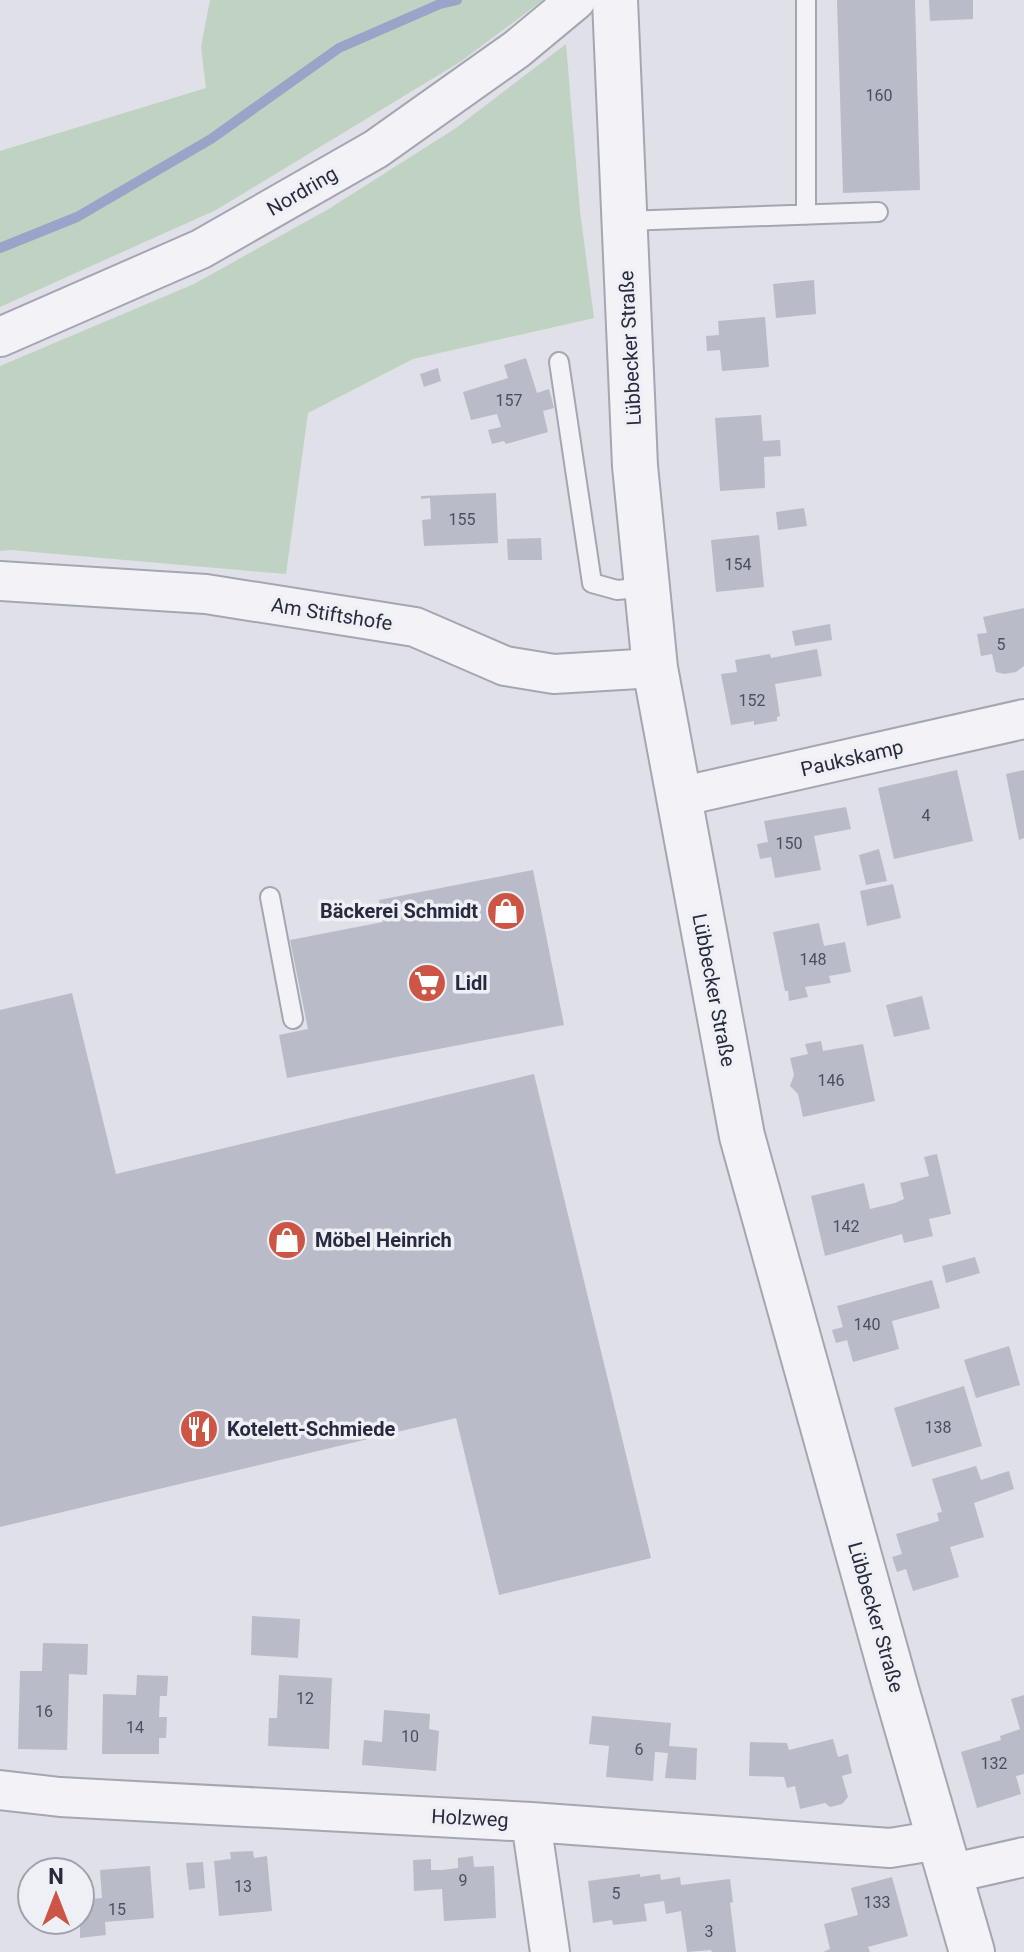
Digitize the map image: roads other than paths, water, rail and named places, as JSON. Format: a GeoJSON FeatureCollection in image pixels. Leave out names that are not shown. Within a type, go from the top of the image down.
{"type":"FeatureCollection","features":[{"type":"Feature","properties":{"kind":"street","name":"Nordring"},"geometry":{"type":"LineString","coordinates":[[0,337],[201,249],[376,149],[517,49],[576,0]]}},
{"type":"Feature","properties":{"kind":"street","name":"Lübbecker Straße"},"geometry":{"type":"LineString","coordinates":[[616,11],[635,466],[655,668],[742,1136],[972,1952]]}},
{"type":"Feature","properties":{"kind":"street","name":"Am Stiftshofe"},"geometry":{"type":"LineString","coordinates":[[0,581],[206,594],[415,627],[505,666],[554,674],[655,668]]}},
{"type":"Feature","properties":{"kind":"street","name":"Paukskamp"},"geometry":{"type":"LineString","coordinates":[[679,797],[1024,719]]}},
{"type":"Feature","properties":{"kind":"street","name":"Holzweg"},"geometry":{"type":"LineString","coordinates":[[0,1790],[60,1797],[531,1822],[890,1848],[944,1857],[1024,1857]]}},
{"type":"Feature","properties":{"kind":"street"},"geometry":{"type":"LineString","coordinates":[[531,1822],[550,1952]]}},
{"type":"Feature","properties":{"kind":"lane"},"geometry":{"type":"LineString","coordinates":[[806,0],[806,215]]}},
{"type":"Feature","properties":{"kind":"lane"},"geometry":{"type":"LineString","coordinates":[[623,221],[878,212]]}},
{"type":"Feature","properties":{"kind":"lane"},"geometry":{"type":"LineString","coordinates":[[559,362],[592,583],[617,590],[646,587]]}},
{"type":"Feature","properties":{"kind":"lane"},"geometry":{"type":"LineString","coordinates":[[270,897],[293,1019]]}},
{"type":"Feature","properties":{"kind":"waterway"},"geometry":{"type":"LineString","coordinates":[[0,248],[77,217],[211,139],[339,48],[440,4],[457,0]]}},
{"type":"Feature","properties":{"kind":"place","name":"Bäckerei Schmidt"},"geometry":{"type":"Point","coordinates":[506,911]}},
{"type":"Feature","properties":{"kind":"place","name":"Lidl"},"geometry":{"type":"Point","coordinates":[427,983]}},
{"type":"Feature","properties":{"kind":"place","name":"Möbel Heinrich"},"geometry":{"type":"Point","coordinates":[287,1240]}},
{"type":"Feature","properties":{"kind":"place","name":"Kotelett-Schmiede"},"geometry":{"type":"Point","coordinates":[199,1429]}}]}
